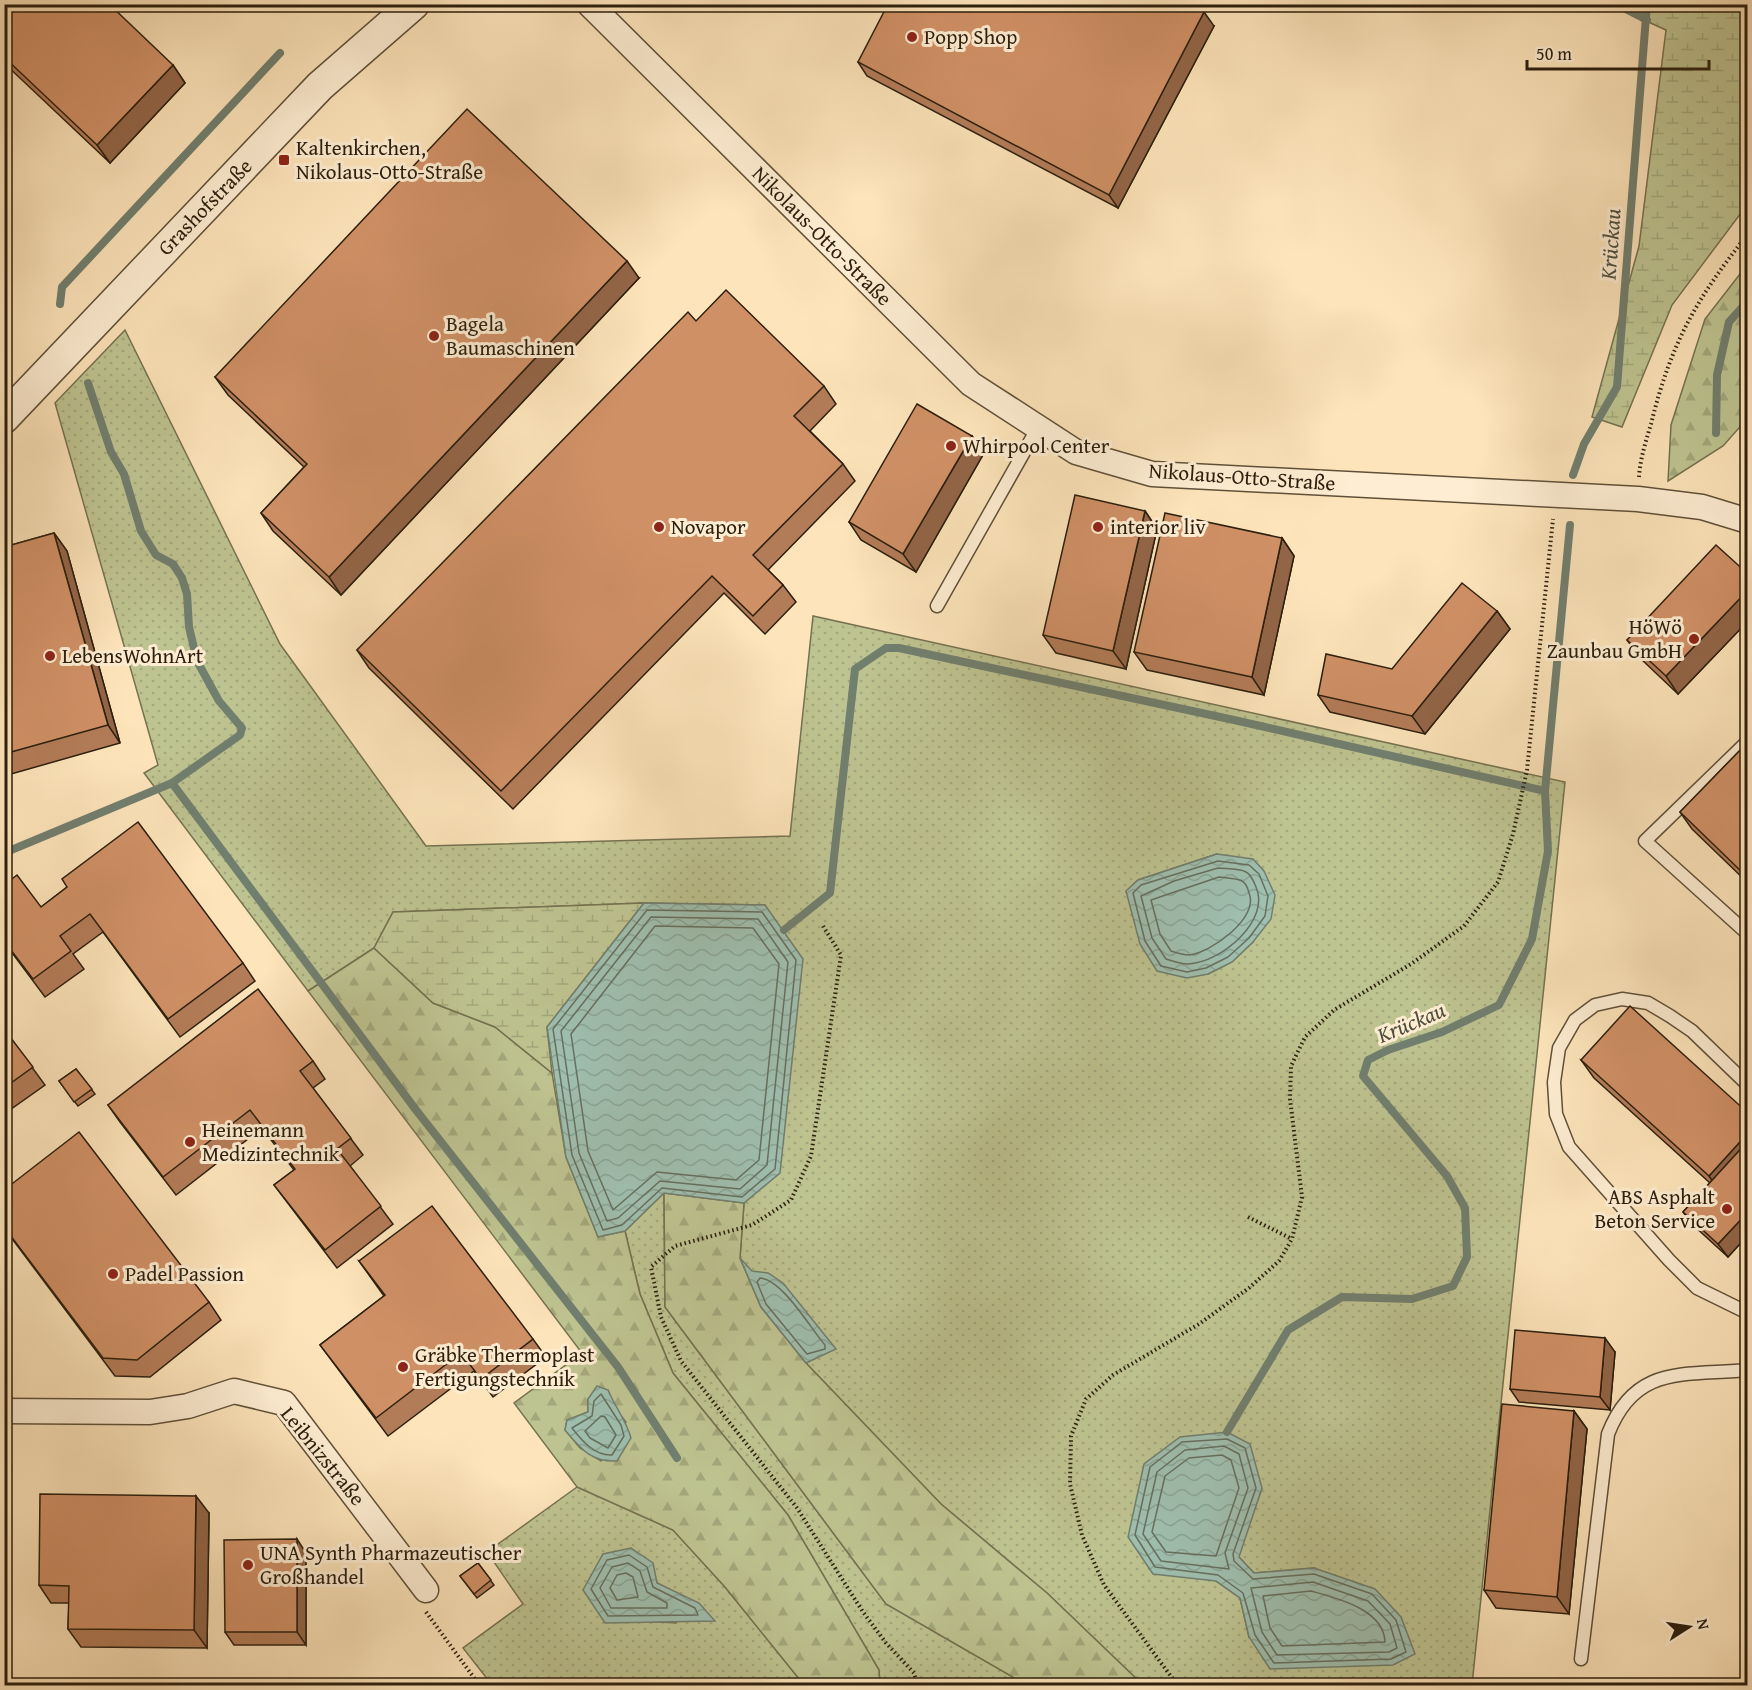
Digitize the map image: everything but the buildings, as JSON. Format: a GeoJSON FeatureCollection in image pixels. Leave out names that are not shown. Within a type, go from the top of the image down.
{"type":"FeatureCollection","features":[{"type":"Feature","properties":{"kind":"street","name":"Grashofstraße"},"geometry":{"type":"LineString","coordinates":[[4,418],[320,86],[414,4]]}},
{"type":"Feature","properties":{"kind":"street","name":"Nikolaus-Otto-Straße"},"geometry":{"type":"LineString","coordinates":[[590,4],[971,384],[1037,429],[1076,452],[1152,474],[1638,499],[1702,507],[1748,521]]}},
{"type":"Feature","properties":{"kind":"street","name":"Leibnizstraße"},"geometry":{"type":"LineString","coordinates":[[4,1411],[150,1412],[188,1406],[234,1391],[284,1403],[426,1590]]}},
{"type":"Feature","properties":{"kind":"lane"},"geometry":{"type":"LineString","coordinates":[[937,606],[1037,429]]}},
{"type":"Feature","properties":{"kind":"lane"},"geometry":{"type":"LineString","coordinates":[[1748,741],[1645,841],[1748,934]]}},
{"type":"Feature","properties":{"kind":"lane"},"geometry":{"type":"LineString","coordinates":[[1748,1084],[1692,1031],[1670,1016],[1648,1004],[1622,999],[1595,1005],[1575,1020],[1559,1048],[1554,1082],[1556,1114],[1569,1147],[1669,1260],[1697,1288],[1748,1313]]}},
{"type":"Feature","properties":{"kind":"lane"},"geometry":{"type":"LineString","coordinates":[[1581,1659],[1608,1434],[1622,1404],[1646,1383],[1681,1374],[1748,1370]]}},
{"type":"Feature","properties":{"kind":"path"},"geometry":{"type":"LineString","coordinates":[[1638,499],[1639,470],[1661,383],[1683,326],[1712,278],[1748,234]]}},
{"type":"Feature","properties":{"kind":"path"},"geometry":{"type":"LineString","coordinates":[[1178,1686],[1104,1585],[1082,1535],[1070,1484],[1071,1436],[1086,1399],[1113,1375],[1199,1324],[1249,1288],[1280,1261],[1292,1239],[1302,1197],[1290,1099],[1291,1066],[1305,1037],[1334,1010],[1411,964],[1464,926],[1498,882],[1513,834],[1527,770],[1555,494]]}},
{"type":"Feature","properties":{"kind":"path"},"geometry":{"type":"LineString","coordinates":[[823,926],[841,956],[811,1156],[790,1200],[752,1225],[675,1246],[651,1267],[661,1317],[681,1361],[797,1508],[863,1612],[885,1643],[914,1673],[918,1686]]}},
{"type":"Feature","properties":{"kind":"path"},"geometry":{"type":"LineString","coordinates":[[1248,1217],[1292,1239]]}},
{"type":"Feature","properties":{"kind":"path"},"geometry":{"type":"LineString","coordinates":[[426,1590],[418,1601],[480,1686]]}},
{"type":"Feature","properties":{"kind":"green space"},"geometry":{"type":"Polygon","coordinates":[[[1611,5],[1748,5],[1747,205],[1672,305],[1622,427],[1592,417],[1639,246],[1666,30],[1611,5]]]}},
{"type":"Feature","properties":{"kind":"green space"},"geometry":{"type":"Polygon","coordinates":[[[1747,265],[1747,419],[1723,446],[1668,481],[1671,425],[1705,319],[1747,265]]]}},
{"type":"Feature","properties":{"kind":"green space"},"geometry":{"type":"Polygon","coordinates":[[[125,330],[280,644],[426,846],[790,836],[813,616],[1565,782],[1472,1685],[1143,1685],[1047,1593],[941,1504],[806,1363],[761,1307],[740,1258],[744,1203],[773,1178],[765,905],[644,903],[393,912],[374,948],[308,991],[144,773],[158,765],[55,403],[125,330]],[[1217,854],[1138,880],[1126,892],[1208,974],[1232,962],[1253,942],[1217,854]],[[1262,1488],[1216,1581],[1240,1598],[1249,1637],[1314,1568],[1254,1573],[1238,1556],[1262,1488]]]}},
{"type":"Feature","properties":{"kind":"green space"},"geometry":{"type":"Polygon","coordinates":[[[644,903],[547,1027],[552,1073],[495,1027],[433,1003],[374,948],[393,912],[644,903]]]}},
{"type":"Feature","properties":{"kind":"green space"},"geometry":{"type":"Polygon","coordinates":[[[374,948],[433,1003],[495,1027],[552,1073],[566,1157],[598,1237],[625,1231],[640,1294],[673,1373],[788,1515],[879,1670],[880,1685],[804,1685],[725,1587],[673,1530],[577,1487],[514,1403],[582,1353],[308,991],[374,948]],[[608,1390],[588,1399],[588,1412],[567,1420],[565,1430],[580,1448],[601,1461],[626,1422],[615,1408],[608,1390]]]}},
{"type":"Feature","properties":{"kind":"green space"},"geometry":{"type":"Polygon","coordinates":[[[664,1193],[665,1307],[886,1604],[1013,1677],[1018,1685],[880,1685],[879,1670],[788,1515],[673,1373],[640,1294],[625,1231],[664,1193]]]}},
{"type":"Feature","properties":{"kind":"green space"},"geometry":{"type":"Polygon","coordinates":[[[664,1193],[744,1203],[740,1258],[761,1307],[806,1363],[941,1504],[1047,1593],[1143,1685],[1018,1685],[1013,1677],[886,1604],[665,1307],[664,1193]]]}},
{"type":"Feature","properties":{"kind":"green space"},"geometry":{"type":"Polygon","coordinates":[[[577,1487],[673,1530],[725,1587],[804,1685],[492,1685],[463,1648],[523,1604],[487,1552],[577,1487]],[[657,1583],[644,1621],[676,1623],[671,1590],[657,1583]]]}},
{"type":"Feature","properties":{"kind":"water"},"geometry":{"type":"Polygon","coordinates":[[[1217,854],[1253,859],[1264,871],[1275,895],[1271,919],[1253,942],[1232,962],[1208,974],[1187,978],[1157,971],[1140,944],[1126,891],[1138,880],[1217,854]]]}},
{"type":"Feature","properties":{"kind":"water"},"geometry":{"type":"Polygon","coordinates":[[[644,903],[765,905],[803,959],[780,1173],[744,1203],[664,1193],[625,1231],[598,1237],[566,1157],[547,1027],[644,903]]]}},
{"type":"Feature","properties":{"kind":"water"},"geometry":{"type":"Polygon","coordinates":[[[740,1258],[752,1271],[768,1273],[783,1283],[836,1349],[806,1363],[761,1307],[740,1258]]]}},
{"type":"Feature","properties":{"kind":"water"},"geometry":{"type":"Polygon","coordinates":[[[597,1386],[608,1390],[631,1438],[617,1461],[593,1457],[565,1430],[567,1420],[588,1412],[588,1399],[597,1386]]]}},
{"type":"Feature","properties":{"kind":"water"},"geometry":{"type":"Polygon","coordinates":[[[1227,1432],[1250,1444],[1262,1488],[1239,1557],[1254,1573],[1314,1568],[1375,1589],[1401,1617],[1415,1654],[1393,1665],[1270,1669],[1249,1637],[1240,1598],[1216,1581],[1153,1574],[1128,1537],[1144,1464],[1180,1437],[1227,1432]]]}},
{"type":"Feature","properties":{"kind":"water"},"geometry":{"type":"Polygon","coordinates":[[[631,1548],[653,1563],[657,1583],[699,1603],[715,1621],[605,1623],[583,1590],[603,1554],[631,1548]]]}},
{"type":"Feature","properties":{"kind":"waterway"},"geometry":{"type":"LineString","coordinates":[[1616,4],[1647,20]]}},
{"type":"Feature","properties":{"kind":"waterway","name":"Krückau"},"geometry":{"type":"LineString","coordinates":[[1573,475],[1584,444],[1617,387],[1647,4]]}},
{"type":"Feature","properties":{"kind":"waterway"},"geometry":{"type":"LineString","coordinates":[[60,304],[62,287],[280,53]]}},
{"type":"Feature","properties":{"kind":"waterway"},"geometry":{"type":"LineString","coordinates":[[1716,433],[1717,375],[1729,322],[1748,301]]}},
{"type":"Feature","properties":{"kind":"waterway"},"geometry":{"type":"LineString","coordinates":[[88,383],[111,452],[124,474],[141,531],[156,555],[173,564],[182,578],[187,594],[189,627],[197,661],[219,701],[242,728],[240,735],[172,783],[416,1110],[618,1367],[677,1458]]}},
{"type":"Feature","properties":{"kind":"waterway","name":"Krückau"},"geometry":{"type":"LineString","coordinates":[[1227,1432],[1288,1330],[1342,1297],[1412,1299],[1453,1286],[1467,1257],[1465,1208],[1447,1176],[1363,1076],[1368,1060],[1388,1050],[1442,1032],[1499,1005],[1532,939],[1548,851],[1545,791],[1570,525]]}},
{"type":"Feature","properties":{"kind":"waterway"},"geometry":{"type":"LineString","coordinates":[[784,930],[830,893],[855,669],[886,648],[899,648],[1234,720],[1545,791]]}},
{"type":"Feature","properties":{"kind":"waterway"},"geometry":{"type":"LineString","coordinates":[[4,853],[172,783]]}},
{"type":"Feature","properties":{"kind":"place","name":"Popp Shop"},"geometry":{"type":"Point","coordinates":[912,37]}},
{"type":"Feature","properties":{"kind":"place","name":"Kaltenkirchen, Nikolaus-Otto-Straße"},"geometry":{"type":"Point","coordinates":[284,160]}},
{"type":"Feature","properties":{"kind":"place","name":"Bagela Baumaschinen"},"geometry":{"type":"Point","coordinates":[434,336]}},
{"type":"Feature","properties":{"kind":"place","name":"Whirpool Center"},"geometry":{"type":"Point","coordinates":[951,446]}},
{"type":"Feature","properties":{"kind":"place","name":"Novapor"},"geometry":{"type":"Point","coordinates":[659,527]}},
{"type":"Feature","properties":{"kind":"place","name":"interior liv"},"geometry":{"type":"Point","coordinates":[1098,527]}},
{"type":"Feature","properties":{"kind":"place","name":"HöWö Zaunbau GmbH"},"geometry":{"type":"Point","coordinates":[1694,639]}},
{"type":"Feature","properties":{"kind":"place","name":"LebensWohnArt"},"geometry":{"type":"Point","coordinates":[50,656]}},
{"type":"Feature","properties":{"kind":"place","name":"Heinemann Medizintechnik"},"geometry":{"type":"Point","coordinates":[190,1142]}},
{"type":"Feature","properties":{"kind":"place","name":"ABS Asphalt Beton Service"},"geometry":{"type":"Point","coordinates":[1727,1209]}},
{"type":"Feature","properties":{"kind":"place","name":"Padel Passion"},"geometry":{"type":"Point","coordinates":[113,1274]}},
{"type":"Feature","properties":{"kind":"place","name":"Gräbke Thermoplast Fertigungstechnik"},"geometry":{"type":"Point","coordinates":[403,1367]}},
{"type":"Feature","properties":{"kind":"place","name":"UNA Synth Pharmazeutischer Großhandel"},"geometry":{"type":"Point","coordinates":[248,1565]}}]}
